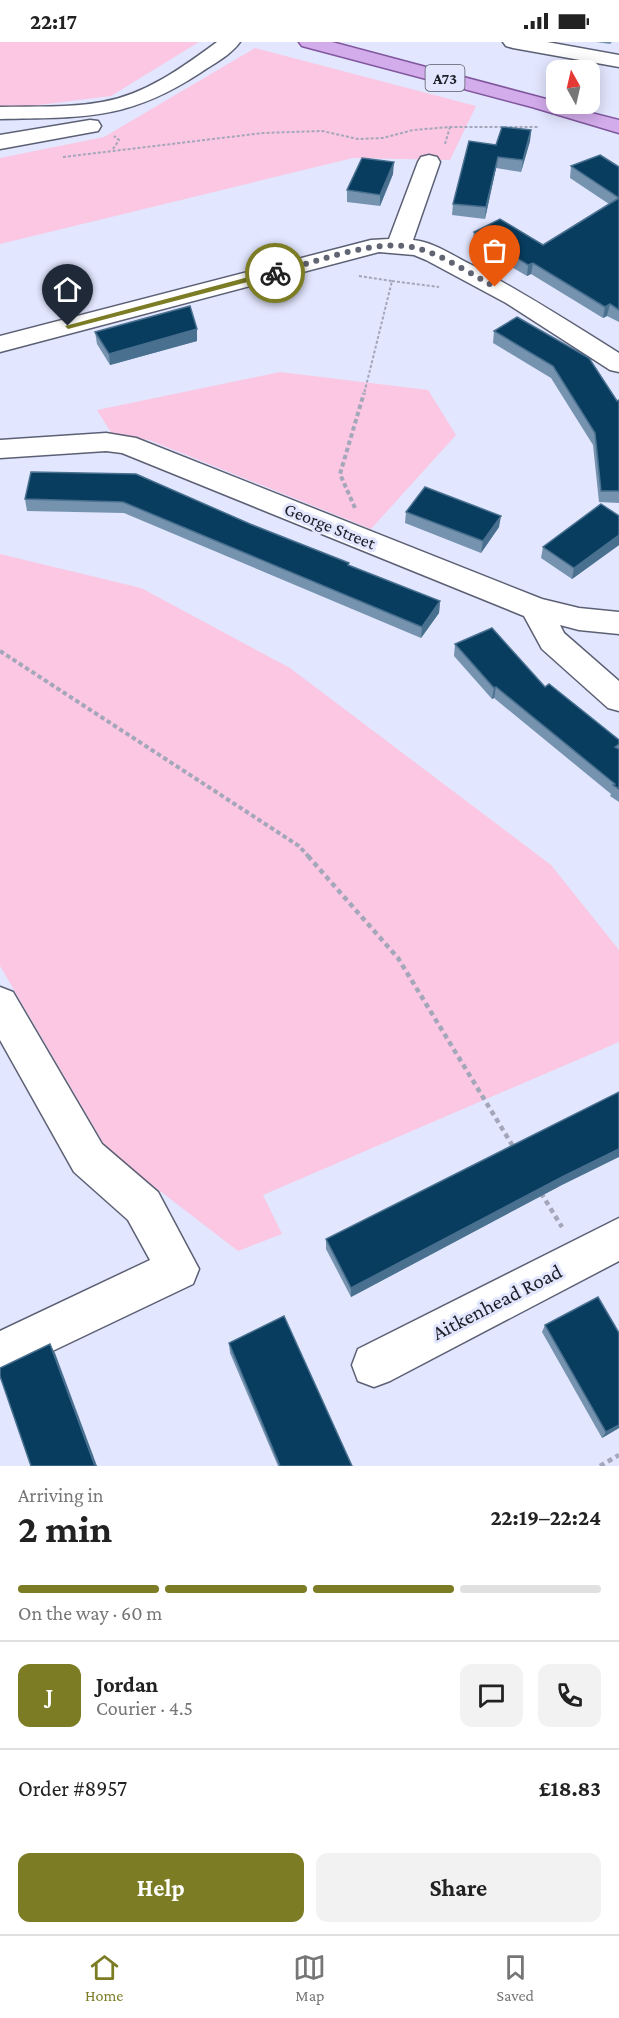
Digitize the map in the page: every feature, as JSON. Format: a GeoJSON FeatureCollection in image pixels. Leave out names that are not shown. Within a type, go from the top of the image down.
{"type":"FeatureCollection","features":[{"type":"Feature","properties":{"kind":"main road","name":"A73"},"geometry":{"type":"LineString","coordinates":[[309,42],[619,127]]}},
{"type":"Feature","properties":{"kind":"street"},"geometry":{"type":"LineString","coordinates":[[0,113],[88,111],[124,102],[154,92],[191,70],[230,42]]}},
{"type":"Feature","properties":{"kind":"street"},"geometry":{"type":"LineString","coordinates":[[513,42],[619,61]]}},
{"type":"Feature","properties":{"kind":"street"},"geometry":{"type":"LineString","coordinates":[[0,142],[84,129],[100,122],[124,102]]}},
{"type":"Feature","properties":{"kind":"street"},"geometry":{"type":"LineString","coordinates":[[399,245],[429,162]]}},
{"type":"Feature","properties":{"kind":"street"},"geometry":{"type":"LineString","coordinates":[[0,344],[379,245],[399,245],[419,248],[515,298],[619,364]]}},
{"type":"Feature","properties":{"kind":"street","name":"George Street"},"geometry":{"type":"LineString","coordinates":[[0,449],[106,442],[126,444],[535,609],[579,619],[619,623]]}},
{"type":"Feature","properties":{"kind":"street"},"geometry":{"type":"LineString","coordinates":[[535,609],[553,641],[619,699]]}},
{"type":"Feature","properties":{"kind":"street"},"geometry":{"type":"LineString","coordinates":[[0,1004],[88,1158],[144,1206],[178,1269],[0,1354]]}},
{"type":"Feature","properties":{"kind":"street","name":"Aitkenhead Road"},"geometry":{"type":"LineString","coordinates":[[374,1365],[619,1239]]}},
{"type":"Feature","properties":{"kind":"path"},"geometry":{"type":"LineString","coordinates":[[53,158],[263,133],[322,131],[358,139],[383,138],[413,130],[539,127]]}},
{"type":"Feature","properties":{"kind":"path"},"geometry":{"type":"LineString","coordinates":[[343,531],[360,519],[340,474],[367,383],[392,281],[349,275]]}},
{"type":"Feature","properties":{"kind":"path"},"geometry":{"type":"LineString","coordinates":[[0,651],[299,846],[398,958],[520,1159]]}},
{"type":"Feature","properties":{"kind":"path"},"geometry":{"type":"LineString","coordinates":[[539,1189],[582,1259]]}},
{"type":"Feature","properties":{"kind":"path"},"geometry":{"type":"LineString","coordinates":[[600,1466],[619,1455]]}},
{"type":"Feature","properties":{"kind":"shaded area"},"geometry":{"type":"Polygon","coordinates":[[[0,42],[199,42],[111,96],[15,108],[0,106],[0,42]]]}},
{"type":"Feature","properties":{"kind":"shaded area"},"geometry":{"type":"Polygon","coordinates":[[[255,48],[476,106],[450,160],[353,158],[0,244],[0,158],[104,137],[255,48]]]}},
{"type":"Feature","properties":{"kind":"shaded area"},"geometry":{"type":"Polygon","coordinates":[[[280,372],[428,390],[456,435],[371,529],[149,440],[112,434],[97,410],[280,372]]]}},
{"type":"Feature","properties":{"kind":"shaded area"},"geometry":{"type":"Polygon","coordinates":[[[0,554],[141,588],[290,668],[551,865],[619,950],[619,1042],[263,1195],[282,1234],[238,1251],[108,1151],[0,966],[0,554]]]}},
{"type":"Feature","properties":{"kind":"building"},"geometry":{"type":"Polygon","coordinates":[[[502,127],[531,130],[523,160],[498,157],[486,207],[453,204],[469,141],[496,145],[502,127]]]}},
{"type":"Feature","properties":{"kind":"building"},"geometry":{"type":"Polygon","coordinates":[[[600,155],[619,167],[619,198],[571,166],[600,155]]]}},
{"type":"Feature","properties":{"kind":"building"},"geometry":{"type":"Polygon","coordinates":[[[362,158],[394,162],[380,195],[347,190],[362,158]]]}},
{"type":"Feature","properties":{"kind":"building"},"geometry":{"type":"Polygon","coordinates":[[[619,198],[619,310],[610,304],[605,307],[533,263],[528,265],[474,232],[500,219],[543,245],[619,198]]]}},
{"type":"Feature","properties":{"kind":"building"},"geometry":{"type":"Polygon","coordinates":[[[190,306],[197,329],[109,354],[95,332],[190,306]]]}},
{"type":"Feature","properties":{"kind":"building"},"geometry":{"type":"Polygon","coordinates":[[[517,317],[589,358],[617,401],[619,400],[619,491],[601,491],[595,433],[553,366],[494,331],[517,317]]]}},
{"type":"Feature","properties":{"kind":"building"},"geometry":{"type":"Polygon","coordinates":[[[31,472],[136,474],[250,524],[349,563],[348,565],[440,601],[422,627],[123,502],[25,499],[31,472]]]}},
{"type":"Feature","properties":{"kind":"building"},"geometry":{"type":"Polygon","coordinates":[[[425,487],[501,516],[483,541],[406,512],[425,487]]]}},
{"type":"Feature","properties":{"kind":"building"},"geometry":{"type":"Polygon","coordinates":[[[601,504],[619,516],[619,535],[574,568],[543,547],[601,504]]]}},
{"type":"Feature","properties":{"kind":"building"},"geometry":{"type":"Polygon","coordinates":[[[492,628],[545,687],[549,684],[619,740],[619,744],[615,747],[619,749],[619,789],[496,687],[494,688],[455,644],[492,628]]]}},
{"type":"Feature","properties":{"kind":"building"},"geometry":{"type":"Polygon","coordinates":[[[619,1092],[619,1149],[351,1288],[326,1239],[619,1092]]]}},
{"type":"Feature","properties":{"kind":"building"},"geometry":{"type":"Polygon","coordinates":[[[598,1297],[619,1333],[619,1425],[606,1432],[545,1325],[598,1297]]]}},
{"type":"Feature","properties":{"kind":"building"},"geometry":{"type":"Polygon","coordinates":[[[284,1316],[352,1466],[280,1466],[229,1343],[284,1316]]]}},
{"type":"Feature","properties":{"kind":"building"},"geometry":{"type":"Polygon","coordinates":[[[50,1344],[95,1466],[31,1466],[0,1376],[0,1368],[50,1344]]]}},
{"type":"Feature","properties":{"kind":"way so far"},"geometry":{"type":"LineString","coordinates":[[275,273],[379,245],[399,245],[419,248],[495,287]]}},
{"type":"Feature","properties":{"kind":"route"},"geometry":{"type":"LineString","coordinates":[[68,326],[275,273]]}}]}
